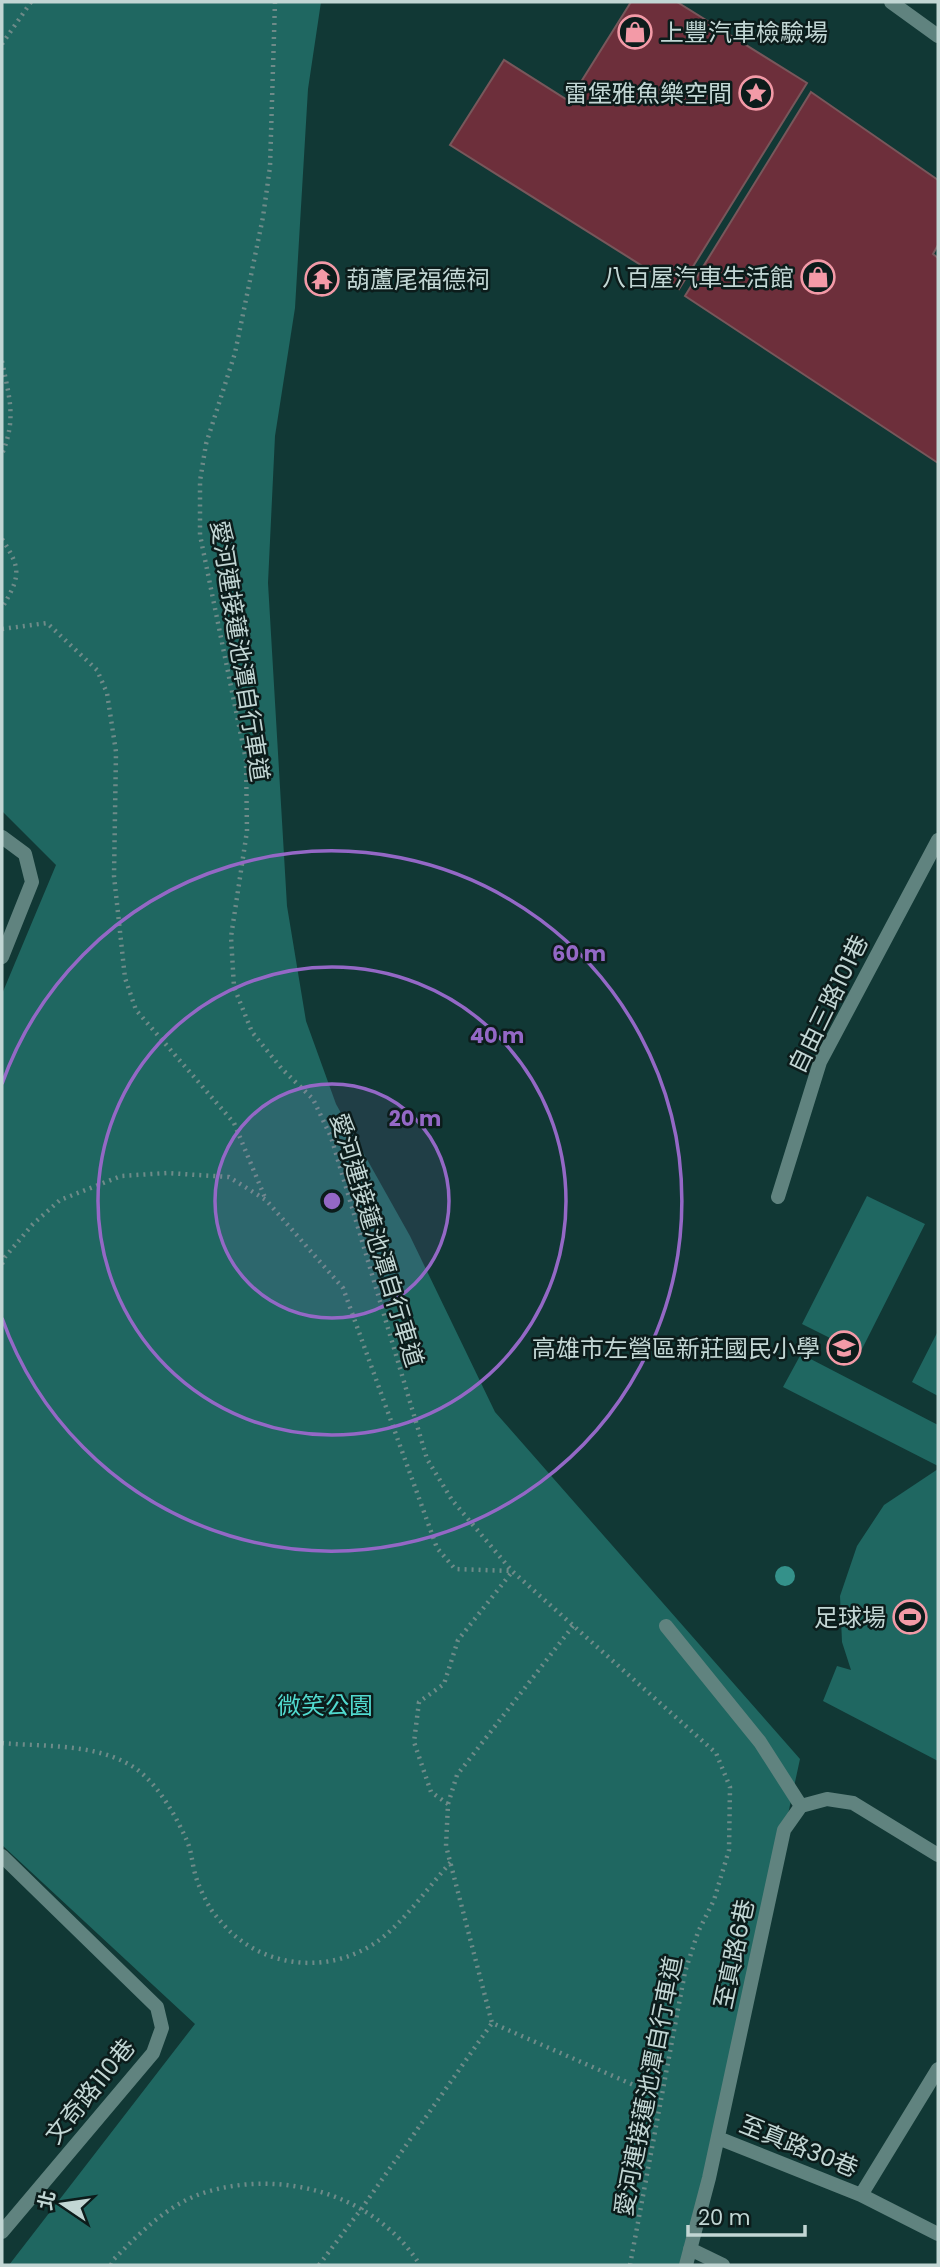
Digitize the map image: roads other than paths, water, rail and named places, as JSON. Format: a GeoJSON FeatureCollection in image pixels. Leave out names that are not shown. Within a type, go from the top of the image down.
{"type":"FeatureCollection","features":[{"type":"Feature","properties":{"kind":"street"},"geometry":{"type":"LineString","coordinates":[[891,2],[938,36]]}},
{"type":"Feature","properties":{"kind":"street"},"geometry":{"type":"LineString","coordinates":[[2,836],[24,854],[32,882],[2,957]]}},
{"type":"Feature","properties":{"kind":"street","name":"自由三路101巷"},"geometry":{"type":"LineString","coordinates":[[778,1197],[820,1062],[938,840]]}},
{"type":"Feature","properties":{"kind":"street"},"geometry":{"type":"LineString","coordinates":[[666,1626],[760,1742],[801,1806],[827,1799],[853,1803],[938,1855]]}},
{"type":"Feature","properties":{"kind":"street","name":"至真路6巷"},"geometry":{"type":"LineString","coordinates":[[686,2265],[718,2138],[784,1830],[801,1806]]}},
{"type":"Feature","properties":{"kind":"street","name":"文奇路110巷"},"geometry":{"type":"LineString","coordinates":[[2,1856],[157,2007],[162,2028],[153,2053],[2,2232]]}},
{"type":"Feature","properties":{"kind":"street"},"geometry":{"type":"LineString","coordinates":[[861,2195],[938,2069]]}},
{"type":"Feature","properties":{"kind":"street","name":"至真路30巷"},"geometry":{"type":"LineString","coordinates":[[718,2138],[861,2195],[938,2234]]}},
{"type":"Feature","properties":{"kind":"street"},"geometry":{"type":"LineString","coordinates":[[690,2249],[723,2265]]}},
{"type":"Feature","properties":{"kind":"place","name":"上豐汽車檢驗場"},"geometry":{"type":"Point","coordinates":[635,32]}},
{"type":"Feature","properties":{"kind":"place","name":"雷堡雅魚樂空間"},"geometry":{"type":"Point","coordinates":[756,93]}},
{"type":"Feature","properties":{"kind":"place","name":"八百屋汽車生活館"},"geometry":{"type":"Point","coordinates":[818,277]}},
{"type":"Feature","properties":{"kind":"place","name":"葫蘆尾福德祠"},"geometry":{"type":"Point","coordinates":[322,279]}},
{"type":"Feature","properties":{"kind":"place","name":"高雄市左營區新莊國民小學"},"geometry":{"type":"Point","coordinates":[844,1348]}},
{"type":"Feature","properties":{"kind":"place","name":"足球場"},"geometry":{"type":"Point","coordinates":[910,1617]}},
{"type":"Feature","properties":{"kind":"park label","name":"微笑公園"},"geometry":{"type":"Point","coordinates":[325,1705]}}]}
